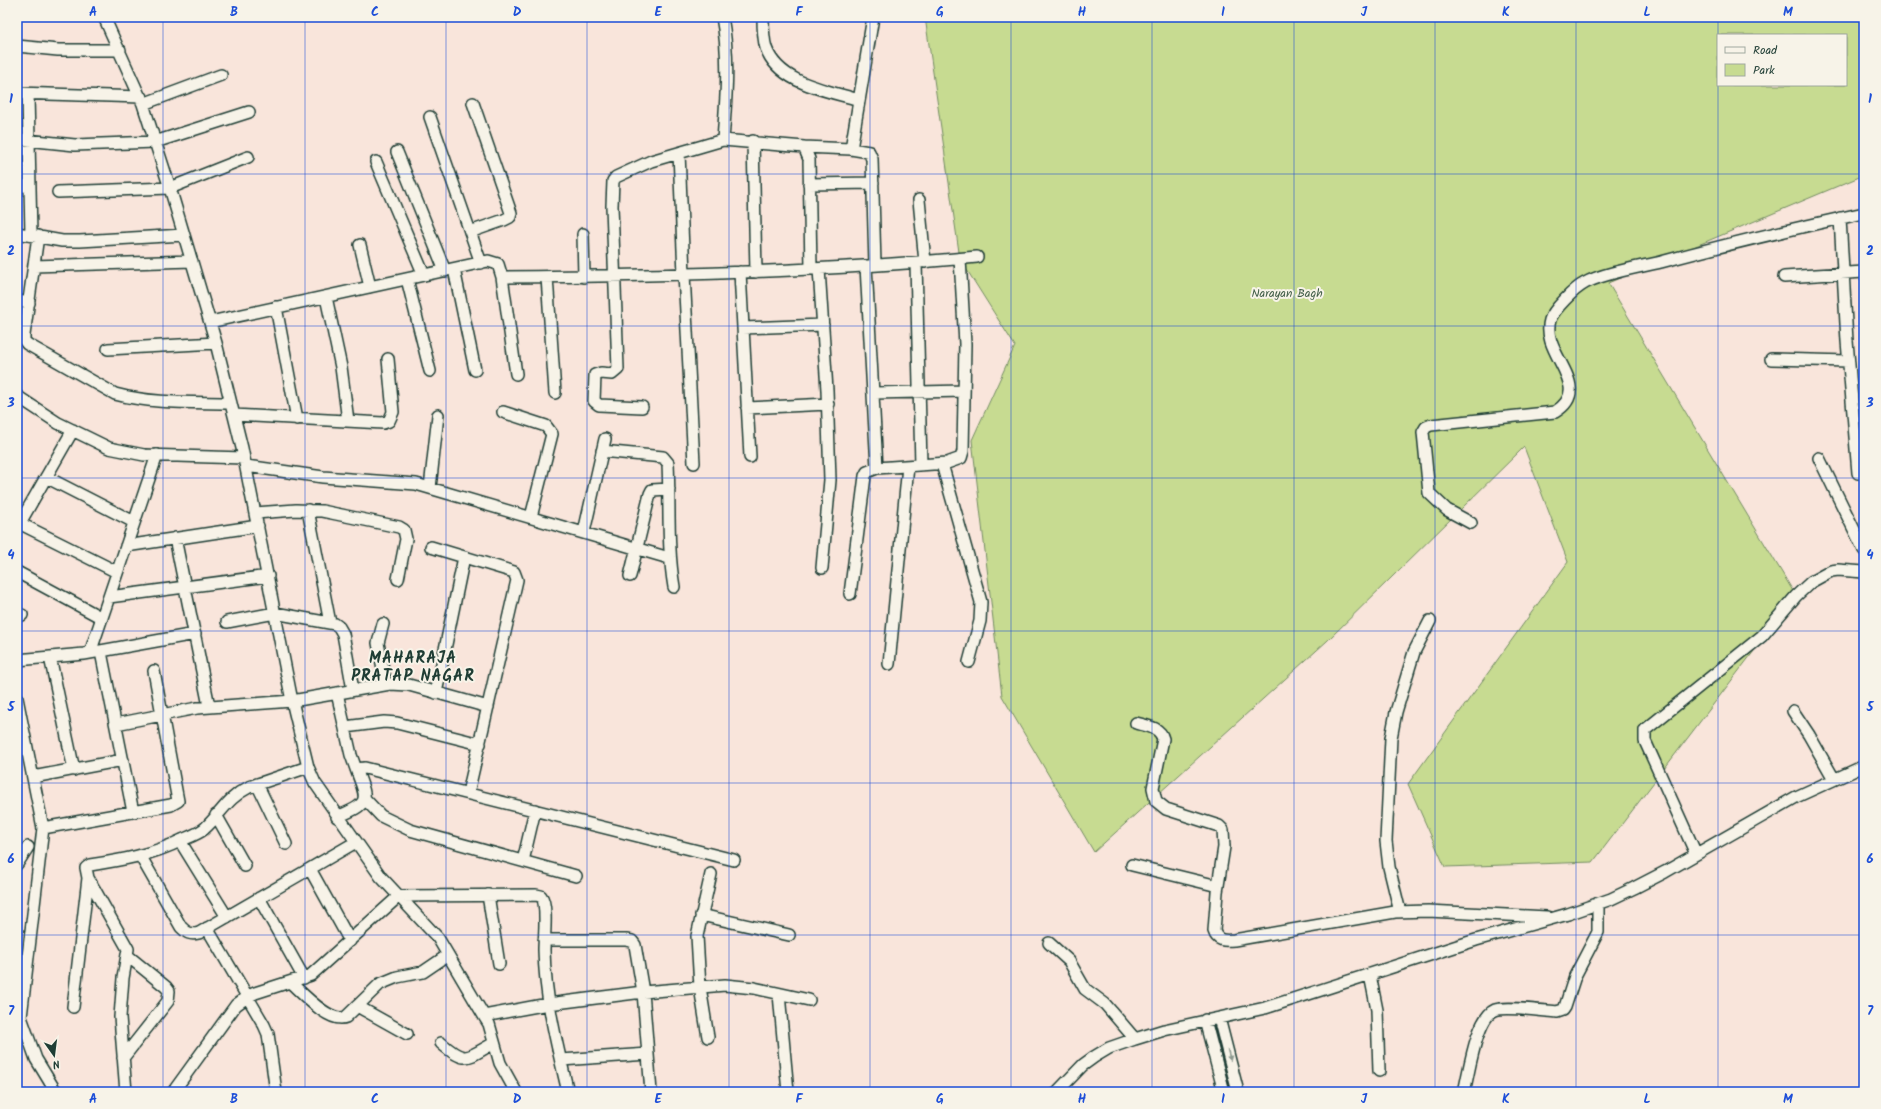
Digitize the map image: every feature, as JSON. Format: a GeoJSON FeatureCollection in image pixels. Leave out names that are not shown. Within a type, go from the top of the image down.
{"type":"FeatureCollection","features":[{"type":"Feature","properties":{"kind":"street"},"geometry":{"type":"LineString","coordinates":[[104,17],[142,100],[216,343],[245,462],[292,701],[308,767],[315,783],[337,817],[381,877],[438,938],[484,1016],[500,1064],[516,1092]]}},
{"type":"Feature","properties":{"kind":"street"},"geometry":{"type":"LineString","coordinates":[[722,17],[726,45],[727,69],[723,140]]}},
{"type":"Feature","properties":{"kind":"street"},"geometry":{"type":"LineString","coordinates":[[763,17],[766,48],[771,58],[783,71],[799,82],[859,100]]}},
{"type":"Feature","properties":{"kind":"street"},"geometry":{"type":"LineString","coordinates":[[851,148],[874,17]]}},
{"type":"Feature","properties":{"kind":"street"},"geometry":{"type":"LineString","coordinates":[[17,46],[58,50],[120,50]]}},
{"type":"Feature","properties":{"kind":"street"},"geometry":{"type":"LineString","coordinates":[[221,76],[142,100],[23,94],[29,140],[30,187],[34,236],[34,266],[24,340],[27,344],[115,394],[150,400],[231,403]]}},
{"type":"Feature","properties":{"kind":"street"},"geometry":{"type":"LineString","coordinates":[[470,232],[504,220],[510,217],[511,213],[473,103]]}},
{"type":"Feature","properties":{"kind":"street"},"geometry":{"type":"LineString","coordinates":[[17,139],[75,145],[156,142],[249,112]]}},
{"type":"Feature","properties":{"kind":"street"},"geometry":{"type":"LineString","coordinates":[[430,118],[481,263]]}},
{"type":"Feature","properties":{"kind":"street"},"geometry":{"type":"LineString","coordinates":[[642,407],[599,405],[594,401],[595,375],[601,373],[612,374],[618,369],[612,199],[616,177],[651,161],[723,140],[804,147],[851,148],[869,152],[872,159],[873,183],[871,265],[877,468]]}},
{"type":"Feature","properties":{"kind":"street"},"geometry":{"type":"LineString","coordinates":[[752,142],[756,272]]}},
{"type":"Feature","properties":{"kind":"street"},"geometry":{"type":"LineString","coordinates":[[804,147],[808,154],[815,269],[823,325],[828,404],[830,480],[822,568]]}},
{"type":"Feature","properties":{"kind":"street"},"geometry":{"type":"LineString","coordinates":[[397,152],[450,270],[475,370]]}},
{"type":"Feature","properties":{"kind":"street"},"geometry":{"type":"LineString","coordinates":[[679,153],[694,463]]}},
{"type":"Feature","properties":{"kind":"street"},"geometry":{"type":"LineString","coordinates":[[58,192],[170,188],[248,157]]}},
{"type":"Feature","properties":{"kind":"street"},"geometry":{"type":"LineString","coordinates":[[376,162],[424,275]]}},
{"type":"Feature","properties":{"kind":"street"},"geometry":{"type":"LineString","coordinates":[[809,184],[873,183]]}},
{"type":"Feature","properties":{"kind":"street"},"geometry":{"type":"LineString","coordinates":[[17,185],[30,187]]}},
{"type":"Feature","properties":{"kind":"street"},"geometry":{"type":"LineString","coordinates":[[919,200],[919,391],[921,465]]}},
{"type":"Feature","properties":{"kind":"street"},"geometry":{"type":"LineString","coordinates":[[1470,523],[1447,510],[1429,493],[1423,432],[1426,427],[1431,425],[1555,412],[1563,407],[1570,399],[1572,392],[1551,341],[1550,321],[1554,313],[1579,287],[1597,279],[1689,254],[1763,235],[1864,213]]}},
{"type":"Feature","properties":{"kind":"street"},"geometry":{"type":"LineString","coordinates":[[1840,218],[1848,362],[1858,473]]}},
{"type":"Feature","properties":{"kind":"street"},"geometry":{"type":"LineString","coordinates":[[17,233],[62,241],[80,242],[184,235]]}},
{"type":"Feature","properties":{"kind":"street"},"geometry":{"type":"LineString","coordinates":[[583,234],[584,277]]}},
{"type":"Feature","properties":{"kind":"street"},"geometry":{"type":"LineString","coordinates":[[360,245],[370,287]]}},
{"type":"Feature","properties":{"kind":"street"},"geometry":{"type":"LineString","coordinates":[[502,277],[584,277],[756,272],[977,257]]}},
{"type":"Feature","properties":{"kind":"street"},"geometry":{"type":"LineString","coordinates":[[850,594],[865,476],[868,472],[877,468],[942,464],[961,458],[963,451],[965,344],[960,259]]}},
{"type":"Feature","properties":{"kind":"street"},"geometry":{"type":"LineString","coordinates":[[34,266],[192,261]]}},
{"type":"Feature","properties":{"kind":"street"},"geometry":{"type":"LineString","coordinates":[[210,322],[493,261],[498,264],[502,277],[516,374]]}},
{"type":"Feature","properties":{"kind":"street"},"geometry":{"type":"LineString","coordinates":[[740,272],[750,456]]}},
{"type":"Feature","properties":{"kind":"street"},"geometry":{"type":"LineString","coordinates":[[1784,277],[1864,272]]}},
{"type":"Feature","properties":{"kind":"street"},"geometry":{"type":"LineString","coordinates":[[547,277],[555,393]]}},
{"type":"Feature","properties":{"kind":"street"},"geometry":{"type":"LineString","coordinates":[[407,279],[430,371]]}},
{"type":"Feature","properties":{"kind":"street"},"geometry":{"type":"LineString","coordinates":[[326,297],[341,367],[348,421]]}},
{"type":"Feature","properties":{"kind":"street"},"geometry":{"type":"LineString","coordinates":[[17,301],[29,302]]}},
{"type":"Feature","properties":{"kind":"street"},"geometry":{"type":"LineString","coordinates":[[276,307],[297,419]]}},
{"type":"Feature","properties":{"kind":"street"},"geometry":{"type":"LineString","coordinates":[[743,328],[823,325]]}},
{"type":"Feature","properties":{"kind":"street"},"geometry":{"type":"LineString","coordinates":[[108,349],[216,343]]}},
{"type":"Feature","properties":{"kind":"street"},"geometry":{"type":"LineString","coordinates":[[234,415],[383,423],[389,421],[392,416],[388,359]]}},
{"type":"Feature","properties":{"kind":"street"},"geometry":{"type":"LineString","coordinates":[[1771,359],[1848,362]]}},
{"type":"Feature","properties":{"kind":"street"},"geometry":{"type":"LineString","coordinates":[[874,393],[964,391]]}},
{"type":"Feature","properties":{"kind":"street"},"geometry":{"type":"LineString","coordinates":[[17,396],[73,430],[109,448],[144,455],[245,462],[323,477],[416,484],[669,558]]}},
{"type":"Feature","properties":{"kind":"street"},"geometry":{"type":"LineString","coordinates":[[747,408],[828,404]]}},
{"type":"Feature","properties":{"kind":"street"},"geometry":{"type":"LineString","coordinates":[[503,412],[546,426],[552,434],[531,517]]}},
{"type":"Feature","properties":{"kind":"street"},"geometry":{"type":"LineString","coordinates":[[430,488],[438,414]]}},
{"type":"Feature","properties":{"kind":"street"},"geometry":{"type":"LineString","coordinates":[[73,430],[18,524],[117,572]]}},
{"type":"Feature","properties":{"kind":"street"},"geometry":{"type":"LineString","coordinates":[[584,532],[605,439]]}},
{"type":"Feature","properties":{"kind":"street"},"geometry":{"type":"LineString","coordinates":[[602,451],[663,457],[668,463],[669,558],[674,587]]}},
{"type":"Feature","properties":{"kind":"street"},"geometry":{"type":"LineString","coordinates":[[90,653],[157,455]]}},
{"type":"Feature","properties":{"kind":"street"},"geometry":{"type":"LineString","coordinates":[[1819,458],[1864,550]]}},
{"type":"Feature","properties":{"kind":"street"},"geometry":{"type":"LineString","coordinates":[[942,464],[981,602],[980,621],[969,662]]}},
{"type":"Feature","properties":{"kind":"street"},"geometry":{"type":"LineString","coordinates":[[889,664],[908,466]]}},
{"type":"Feature","properties":{"kind":"street"},"geometry":{"type":"LineString","coordinates":[[46,477],[134,522]]}},
{"type":"Feature","properties":{"kind":"street"},"geometry":{"type":"LineString","coordinates":[[630,576],[652,490],[669,489]]}},
{"type":"Feature","properties":{"kind":"street"},"geometry":{"type":"LineString","coordinates":[[255,513],[308,510],[322,511],[400,527],[404,530],[406,539],[398,579]]}},
{"type":"Feature","properties":{"kind":"street"},"geometry":{"type":"LineString","coordinates":[[308,510],[330,623]]}},
{"type":"Feature","properties":{"kind":"street"},"geometry":{"type":"LineString","coordinates":[[126,546],[258,526]]}},
{"type":"Feature","properties":{"kind":"street"},"geometry":{"type":"LineString","coordinates":[[175,538],[209,706]]}},
{"type":"Feature","properties":{"kind":"street"},"geometry":{"type":"LineString","coordinates":[[431,547],[514,572],[517,580],[468,793]]}},
{"type":"Feature","properties":{"kind":"street"},"geometry":{"type":"LineString","coordinates":[[436,693],[464,557]]}},
{"type":"Feature","properties":{"kind":"street"},"geometry":{"type":"LineString","coordinates":[[1696,854],[1644,741],[1645,730],[1762,636],[1796,596],[1811,582],[1826,573],[1838,570],[1864,572]]}},
{"type":"Feature","properties":{"kind":"street"},"geometry":{"type":"LineString","coordinates":[[17,572],[102,618]]}},
{"type":"Feature","properties":{"kind":"street"},"geometry":{"type":"LineString","coordinates":[[109,597],[268,576]]}},
{"type":"Feature","properties":{"kind":"street"},"geometry":{"type":"LineString","coordinates":[[227,622],[275,612],[330,623],[339,627],[343,634],[353,690]]}},
{"type":"Feature","properties":{"kind":"street"},"geometry":{"type":"LineString","coordinates":[[1400,912],[1386,840],[1391,738],[1396,712],[1414,652],[1430,621]]}},
{"type":"Feature","properties":{"kind":"street"},"geometry":{"type":"LineString","coordinates":[[383,624],[378,643],[386,684]]}},
{"type":"Feature","properties":{"kind":"street"},"geometry":{"type":"LineString","coordinates":[[17,660],[101,652],[195,634]]}},
{"type":"Feature","properties":{"kind":"street"},"geometry":{"type":"LineString","coordinates":[[101,652],[133,812]]}},
{"type":"Feature","properties":{"kind":"street"},"geometry":{"type":"LineString","coordinates":[[50,657],[74,770]]}},
{"type":"Feature","properties":{"kind":"street"},"geometry":{"type":"LineString","coordinates":[[43,828],[171,806],[178,801],[154,671]]}},
{"type":"Feature","properties":{"kind":"street"},"geometry":{"type":"LineString","coordinates":[[116,724],[209,706],[292,701],[386,684],[409,685],[488,708]]}},
{"type":"Feature","properties":{"kind":"street"},"geometry":{"type":"LineString","coordinates":[[337,693],[351,756],[366,793],[365,799],[357,809],[337,817]]}},
{"type":"Feature","properties":{"kind":"street"},"geometry":{"type":"LineString","coordinates":[[17,698],[43,828],[19,1015],[36,1059],[56,1092]]}},
{"type":"Feature","properties":{"kind":"street"},"geometry":{"type":"LineString","coordinates":[[1793,711],[1809,735],[1834,779]]}},
{"type":"Feature","properties":{"kind":"street"},"geometry":{"type":"LineString","coordinates":[[345,727],[379,722],[397,723],[480,744]]}},
{"type":"Feature","properties":{"kind":"street"},"geometry":{"type":"LineString","coordinates":[[1136,723],[1158,729],[1162,734],[1163,739],[1153,788],[1156,802],[1166,809],[1219,826],[1223,830],[1224,847],[1218,886],[1214,931],[1216,935],[1224,941],[1362,916],[1400,912],[1480,913],[1557,917]]}},
{"type":"Feature","properties":{"kind":"street"},"geometry":{"type":"LineString","coordinates":[[33,777],[123,760]]}},
{"type":"Feature","properties":{"kind":"street"},"geometry":{"type":"LineString","coordinates":[[1057,1092],[1083,1065],[1094,1057],[1110,1048],[1135,1039],[1205,1020],[1265,1008],[1476,940],[1557,917],[1598,903],[1634,888],[1779,806],[1864,766]]}},
{"type":"Feature","properties":{"kind":"street"},"geometry":{"type":"LineString","coordinates":[[73,1007],[88,878],[86,868],[90,865],[141,857],[180,841],[204,829],[235,795],[249,787],[308,767]]}},
{"type":"Feature","properties":{"kind":"street"},"geometry":{"type":"LineString","coordinates":[[356,769],[375,770],[734,860]]}},
{"type":"Feature","properties":{"kind":"street"},"geometry":{"type":"LineString","coordinates":[[257,784],[286,844]]}},
{"type":"Feature","properties":{"kind":"street"},"geometry":{"type":"LineString","coordinates":[[365,799],[381,816],[410,830],[576,876]]}},
{"type":"Feature","properties":{"kind":"street"},"geometry":{"type":"LineString","coordinates":[[523,861],[535,810]]}},
{"type":"Feature","properties":{"kind":"street"},"geometry":{"type":"LineString","coordinates":[[216,815],[245,866]]}},
{"type":"Feature","properties":{"kind":"street"},"geometry":{"type":"LineString","coordinates":[[180,841],[227,917]]}},
{"type":"Feature","properties":{"kind":"street"},"geometry":{"type":"LineString","coordinates":[[141,857],[181,927],[187,933],[192,934],[227,917],[356,842]]}},
{"type":"Feature","properties":{"kind":"street"},"geometry":{"type":"LineString","coordinates":[[17,864],[28,848]]}},
{"type":"Feature","properties":{"kind":"street"},"geometry":{"type":"LineString","coordinates":[[1132,865],[1218,886]]}},
{"type":"Feature","properties":{"kind":"street"},"geometry":{"type":"LineString","coordinates":[[310,869],[350,941]]}},
{"type":"Feature","properties":{"kind":"street"},"geometry":{"type":"LineString","coordinates":[[708,1037],[700,987],[697,936],[711,874]]}},
{"type":"Feature","properties":{"kind":"street"},"geometry":{"type":"LineString","coordinates":[[88,878],[127,944],[128,956],[123,978],[120,1017],[126,1092]]}},
{"type":"Feature","properties":{"kind":"street"},"geometry":{"type":"LineString","coordinates":[[488,895],[499,964]]}},
{"type":"Feature","properties":{"kind":"street"},"geometry":{"type":"LineString","coordinates":[[173,1092],[236,1005],[247,996],[304,978],[319,970],[399,896],[488,895],[541,896],[545,903],[545,977],[548,1004],[568,1092]]}},
{"type":"Feature","properties":{"kind":"street"},"geometry":{"type":"LineString","coordinates":[[259,898],[304,978]]}},
{"type":"Feature","properties":{"kind":"street"},"geometry":{"type":"LineString","coordinates":[[1464,1092],[1479,1032],[1485,1020],[1494,1011],[1505,1009],[1557,1012],[1565,1007],[1575,976],[1598,932],[1598,903]]}},
{"type":"Feature","properties":{"kind":"street"},"geometry":{"type":"LineString","coordinates":[[701,915],[789,935]]}},
{"type":"Feature","properties":{"kind":"street"},"geometry":{"type":"LineString","coordinates":[[207,928],[268,1034],[276,1092]]}},
{"type":"Feature","properties":{"kind":"street"},"geometry":{"type":"LineString","coordinates":[[544,940],[632,941],[637,950],[643,992],[651,1092]]}},
{"type":"Feature","properties":{"kind":"street"},"geometry":{"type":"LineString","coordinates":[[1049,943],[1069,961],[1085,989],[1105,1004],[1135,1039]]}},
{"type":"Feature","properties":{"kind":"street"},"geometry":{"type":"LineString","coordinates":[[290,982],[330,1016],[341,1019],[346,1017],[380,984],[397,977],[423,972],[448,955]]}},
{"type":"Feature","properties":{"kind":"street"},"geometry":{"type":"LineString","coordinates":[[123,1058],[168,1001],[169,997],[166,987],[128,956]]}},
{"type":"Feature","properties":{"kind":"street"},"geometry":{"type":"LineString","coordinates":[[1370,975],[1377,1010],[1379,1071]]}},
{"type":"Feature","properties":{"kind":"street"},"geometry":{"type":"LineString","coordinates":[[484,1016],[548,1004],[643,992],[700,987],[741,986],[809,1000]]}},
{"type":"Feature","properties":{"kind":"street"},"geometry":{"type":"LineString","coordinates":[[779,994],[788,1092]]}},
{"type":"Feature","properties":{"kind":"street"},"geometry":{"type":"LineString","coordinates":[[357,1006],[407,1034]]}},
{"type":"Feature","properties":{"kind":"street"},"geometry":{"type":"LineString","coordinates":[[1219,1018],[1238,1092]]}},
{"type":"Feature","properties":{"kind":"street"},"geometry":{"type":"LineString","coordinates":[[1205,1020],[1224,1092]]}},
{"type":"Feature","properties":{"kind":"street"},"geometry":{"type":"LineString","coordinates":[[441,1043],[454,1055],[464,1058],[494,1043]]}},
{"type":"Feature","properties":{"kind":"street"},"geometry":{"type":"LineString","coordinates":[[561,1060],[648,1054]]}},
{"type":"Feature","properties":{"kind":"green space","name":"Narayan Bagh"},"geometry":{"type":"Polygon","coordinates":[[[925,17],[1855,17],[1864,19],[1864,175],[1608,283],[1796,596],[1593,862],[1445,867],[1408,784],[1568,562],[1524,447],[1327,641],[1094,852],[1002,696],[972,440],[1015,346],[960,259],[925,17]]]}},
{"type":"Feature","properties":{"kind":"district","name":"MAHARAJA PRATAP NAGAR"},"geometry":{"type":"Point","coordinates":[413,667]}}]}
